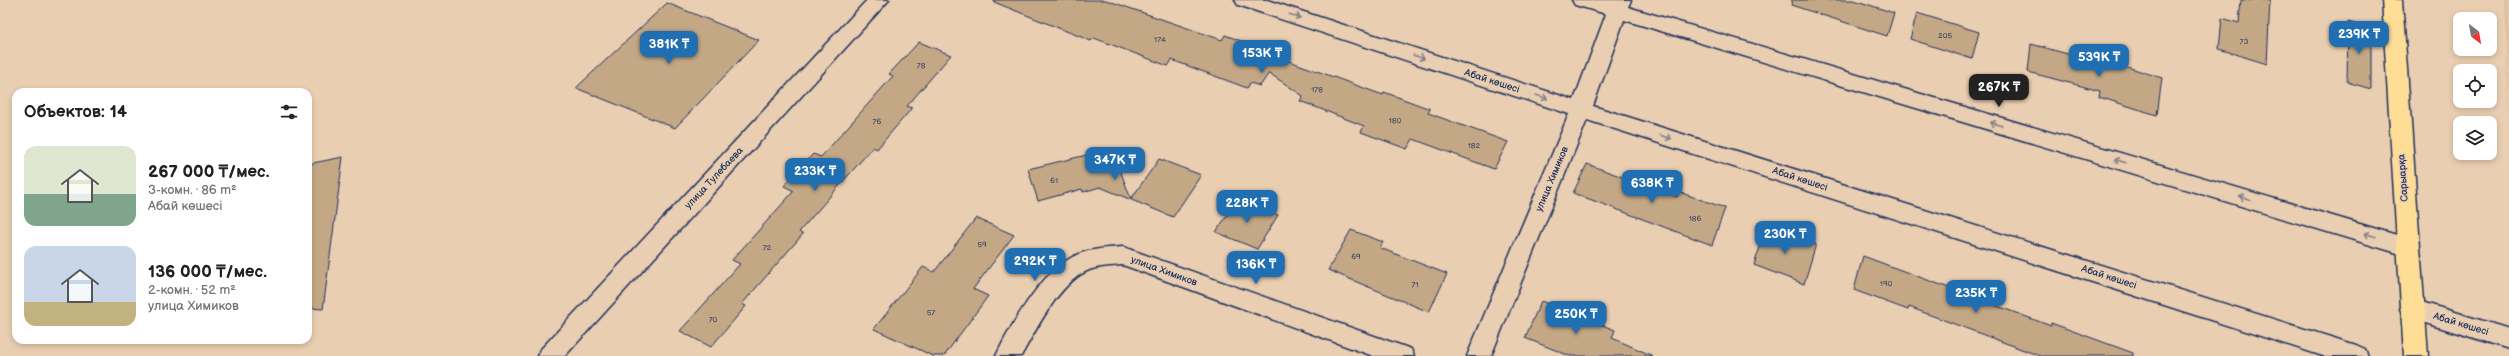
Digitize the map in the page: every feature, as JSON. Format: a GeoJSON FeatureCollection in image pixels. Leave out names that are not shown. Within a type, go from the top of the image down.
{"type":"FeatureCollection","features":[{"type":"Feature","properties":{"kind":"main road","name":"Сарыарқа"},"geometry":{"type":"LineString","coordinates":[[2392,0],[2407,247],[2416,356]]}},
{"type":"Feature","properties":{"kind":"street","name":"улица Тулебаева"},"geometry":{"type":"LineString","coordinates":[[550,356],[879,0]]}},
{"type":"Feature","properties":{"kind":"street","name":"Абай көшесі"},"geometry":{"type":"LineString","coordinates":[[1245,0],[1581,110],[2356,356]]}},
{"type":"Feature","properties":{"kind":"street"},"geometry":{"type":"LineString","coordinates":[[1582,0],[1619,5],[2407,247]]}},
{"type":"Feature","properties":{"kind":"street","name":"улица Химиков"},"geometry":{"type":"LineString","coordinates":[[1479,356],[1581,110],[1619,5]]}},
{"type":"Feature","properties":{"kind":"street","name":"улица Химиков"},"geometry":{"type":"LineString","coordinates":[[1008,356],[1057,281],[1078,265],[1103,258],[1123,256],[1402,356]]}},
{"type":"Feature","properties":{"kind":"street","name":"Абай көшесі"},"geometry":{"type":"LineString","coordinates":[[2412,309],[2509,339]]}},
{"type":"Feature","properties":{"kind":"shaded area"},"geometry":{"type":"Polygon","coordinates":[[[2505,0],[2509,0],[2509,113],[2505,0]]]}},
{"type":"Feature","properties":{"kind":"building"},"geometry":{"type":"Polygon","coordinates":[[[994,0],[1106,0],[1222,40],[1225,35],[1271,52],[1270,54],[1383,95],[1384,92],[1430,109],[1428,113],[1508,142],[1494,169],[1413,139],[1407,149],[1361,132],[1364,126],[1300,101],[1303,96],[1269,73],[1260,86],[1250,83],[1247,88],[1172,60],[1168,66],[1094,38],[1091,41],[994,2],[994,0]]]}},
{"type":"Feature","properties":{"kind":"building"},"geometry":{"type":"Polygon","coordinates":[[[1792,0],[1854,0],[1894,13],[1887,36],[1791,5],[1792,0]]]}},
{"type":"Feature","properties":{"kind":"building"},"geometry":{"type":"Polygon","coordinates":[[[2241,0],[2270,0],[2267,64],[2219,49],[2222,18],[2239,23],[2241,0]]]}},
{"type":"Feature","properties":{"kind":"building"},"geometry":{"type":"Polygon","coordinates":[[[667,3],[759,40],[675,128],[576,88],[667,3]]]}},
{"type":"Feature","properties":{"kind":"building"},"geometry":{"type":"Polygon","coordinates":[[[1917,13],[1979,32],[1972,59],[1910,39],[1917,13]]]}},
{"type":"Feature","properties":{"kind":"building"},"geometry":{"type":"Polygon","coordinates":[[[2348,22],[2371,28],[2371,89],[2347,82],[2348,22]]]}},
{"type":"Feature","properties":{"kind":"building"},"geometry":{"type":"Polygon","coordinates":[[[919,42],[951,55],[907,106],[912,108],[877,149],[873,147],[799,232],[803,234],[742,304],[746,306],[711,347],[680,331],[740,264],[732,260],[794,191],[784,186],[813,154],[821,157],[893,76],[889,74],[919,42]]]}},
{"type":"Feature","properties":{"kind":"building"},"geometry":{"type":"Polygon","coordinates":[[[2031,44],[2104,64],[2105,60],[2162,78],[2157,115],[2099,97],[2100,91],[2028,72],[2031,44]]]}},
{"type":"Feature","properties":{"kind":"building"},"geometry":{"type":"Polygon","coordinates":[[[1112,149],[1131,199],[1159,159],[1201,175],[1173,217],[1100,187],[1083,192],[1082,189],[1038,201],[1028,169],[1112,149]]]}},
{"type":"Feature","properties":{"kind":"building"},"geometry":{"type":"Polygon","coordinates":[[[343,157],[323,309],[312,308],[312,163],[343,157]]]}},
{"type":"Feature","properties":{"kind":"building"},"geometry":{"type":"Polygon","coordinates":[[[1587,164],[1677,197],[1679,192],[1725,208],[1712,245],[1573,193],[1587,164]]]}},
{"type":"Feature","properties":{"kind":"building"},"geometry":{"type":"Polygon","coordinates":[[[1238,199],[1278,215],[1257,249],[1216,232],[1238,199]]]}},
{"type":"Feature","properties":{"kind":"building"},"geometry":{"type":"Polygon","coordinates":[[[976,218],[1014,235],[973,289],[988,296],[944,356],[933,356],[874,329],[923,267],[934,272],[976,218]]]}},
{"type":"Feature","properties":{"kind":"building"},"geometry":{"type":"Polygon","coordinates":[[[1767,226],[1816,244],[1804,284],[1754,265],[1767,226]]]}},
{"type":"Feature","properties":{"kind":"building"},"geometry":{"type":"Polygon","coordinates":[[[1351,230],[1383,242],[1380,248],[1447,274],[1429,312],[1328,270],[1351,230]]]}},
{"type":"Feature","properties":{"kind":"building"},"geometry":{"type":"Polygon","coordinates":[[[1863,256],[2051,326],[2051,323],[2133,353],[2133,356],[2040,356],[1909,307],[1908,310],[1854,290],[1863,256]]]}},
{"type":"Feature","properties":{"kind":"building"},"geometry":{"type":"Polygon","coordinates":[[[1541,301],[1615,330],[1612,338],[1653,356],[1570,356],[1525,338],[1541,301]]]}}]}
